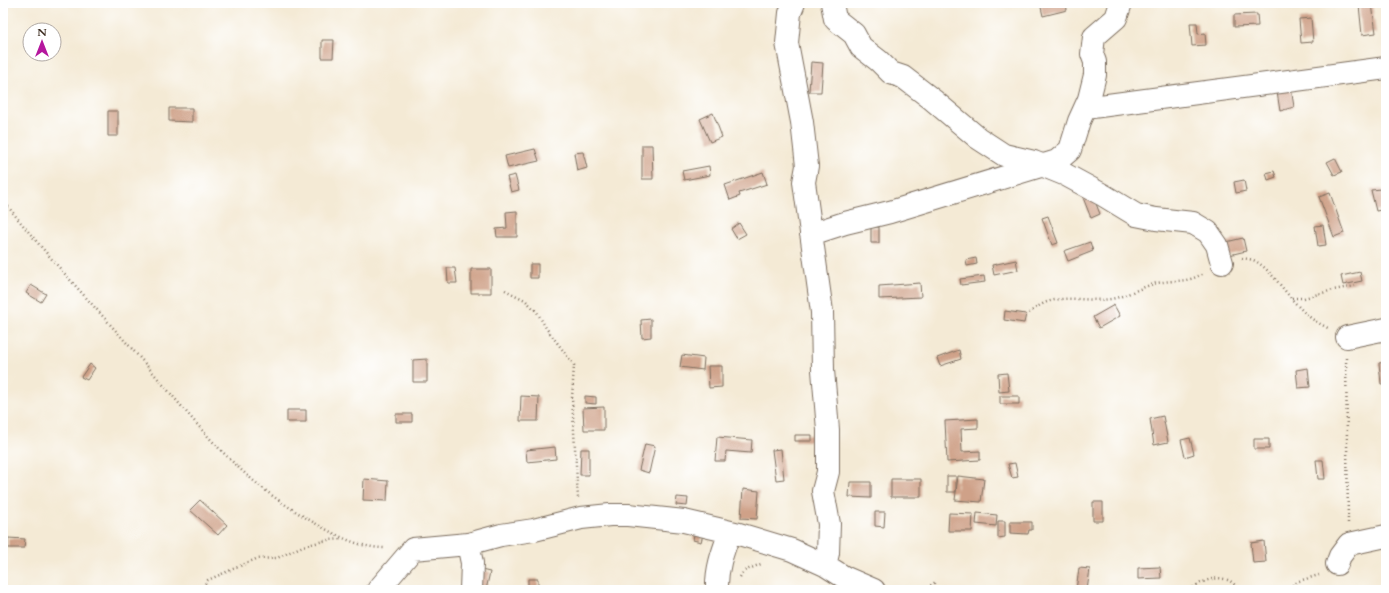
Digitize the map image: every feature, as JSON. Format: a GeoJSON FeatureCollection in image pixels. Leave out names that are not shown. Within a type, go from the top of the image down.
{"type":"FeatureCollection","features":[{"type":"Feature","properties":{"kind":"street"},"geometry":{"type":"LineString","coordinates":[[794,3],[790,13],[787,43],[802,122],[807,166],[804,182],[822,312],[823,370],[828,430],[828,472],[823,491],[829,524],[828,553],[825,565]]}},
{"type":"Feature","properties":{"kind":"street"},"geometry":{"type":"LineString","coordinates":[[832,3],[835,19],[854,34],[861,47],[879,61],[891,73],[903,77],[933,100],[978,138],[1004,155],[1034,162],[1066,175],[1103,194],[1136,215],[1193,223],[1208,232],[1217,245],[1222,263]]}},
{"type":"Feature","properties":{"kind":"street"},"geometry":{"type":"LineString","coordinates":[[811,234],[845,223],[890,212],[1057,161],[1070,150],[1095,75],[1095,62],[1092,54],[1094,37],[1116,18],[1121,3]]}},
{"type":"Feature","properties":{"kind":"street"},"geometry":{"type":"LineString","coordinates":[[1085,108],[1386,68]]}},
{"type":"Feature","properties":{"kind":"street"},"geometry":{"type":"LineString","coordinates":[[1347,337],[1386,330]]}},
{"type":"Feature","properties":{"kind":"street"},"geometry":{"type":"LineString","coordinates":[[378,590],[413,549],[468,544],[501,535],[534,530],[581,518],[628,515],[684,521],[730,532],[792,550],[825,565],[844,577],[874,590]]}},
{"type":"Feature","properties":{"kind":"street"},"geometry":{"type":"LineString","coordinates":[[717,590],[717,577],[721,556],[730,532]]}},
{"type":"Feature","properties":{"kind":"street"},"geometry":{"type":"LineString","coordinates":[[1337,564],[1340,556],[1349,544],[1386,536]]}},
{"type":"Feature","properties":{"kind":"street"},"geometry":{"type":"LineString","coordinates":[[468,544],[472,563],[471,590]]}},
{"type":"Feature","properties":{"kind":"path"},"geometry":{"type":"LineString","coordinates":[[3,200],[24,227],[146,364],[185,412],[216,445],[260,486],[297,512],[344,539],[354,543],[382,548],[413,549]]}},
{"type":"Feature","properties":{"kind":"path"},"geometry":{"type":"LineString","coordinates":[[1029,313],[1047,302],[1062,300],[1110,299],[1129,294],[1157,283],[1195,279],[1222,263],[1239,258],[1257,262],[1292,298],[1302,311],[1316,322],[1347,337],[1346,361],[1349,544]]}},
{"type":"Feature","properties":{"kind":"path"},"geometry":{"type":"LineString","coordinates":[[1292,298],[1304,298],[1354,286]]}},
{"type":"Feature","properties":{"kind":"path"},"geometry":{"type":"LineString","coordinates":[[505,290],[525,300],[537,312],[546,328],[574,365],[572,398],[578,498],[581,518]]}},
{"type":"Feature","properties":{"kind":"path"},"geometry":{"type":"LineString","coordinates":[[200,590],[208,580],[256,558],[277,558],[303,546],[328,540],[344,539]]}},
{"type":"Feature","properties":{"kind":"path"},"geometry":{"type":"LineString","coordinates":[[1286,590],[1299,581],[1320,575],[1330,570],[1337,564]]}},
{"type":"Feature","properties":{"kind":"path"},"geometry":{"type":"LineString","coordinates":[[1190,590],[1205,580],[1218,579],[1230,581],[1240,590]]}},
{"type":"Feature","properties":{"kind":"path"},"geometry":{"type":"LineString","coordinates":[[924,590],[937,581]]}},
{"type":"Feature","properties":{"kind":"building"},"geometry":{"type":"Polygon","coordinates":[[[1040,3],[1066,3],[1067,10],[1043,16],[1040,3]]]}},
{"type":"Feature","properties":{"kind":"building"},"geometry":{"type":"Polygon","coordinates":[[[1372,4],[1376,33],[1362,35],[1359,5],[1372,4]]]}},
{"type":"Feature","properties":{"kind":"building"},"geometry":{"type":"Polygon","coordinates":[[[1257,14],[1258,26],[1234,27],[1234,15],[1257,14]]]}},
{"type":"Feature","properties":{"kind":"building"},"geometry":{"type":"Polygon","coordinates":[[[1311,18],[1313,42],[1301,43],[1299,19],[1311,18]]]}},
{"type":"Feature","properties":{"kind":"building"},"geometry":{"type":"Polygon","coordinates":[[[1190,23],[1197,23],[1198,34],[1205,33],[1206,45],[1192,46],[1190,23]]]}},
{"type":"Feature","properties":{"kind":"building"},"geometry":{"type":"Polygon","coordinates":[[[322,40],[334,40],[333,58],[322,58],[322,40]]]}},
{"type":"Feature","properties":{"kind":"building"},"geometry":{"type":"Polygon","coordinates":[[[811,62],[823,63],[821,92],[809,92],[811,62]]]}},
{"type":"Feature","properties":{"kind":"building"},"geometry":{"type":"Polygon","coordinates":[[[1291,88],[1294,107],[1280,111],[1277,92],[1291,88]]]}},
{"type":"Feature","properties":{"kind":"building"},"geometry":{"type":"Polygon","coordinates":[[[169,108],[192,108],[192,122],[169,121],[169,108]]]}},
{"type":"Feature","properties":{"kind":"building"},"geometry":{"type":"Polygon","coordinates":[[[108,111],[118,111],[118,136],[108,136],[108,111]]]}},
{"type":"Feature","properties":{"kind":"building"},"geometry":{"type":"Polygon","coordinates":[[[713,113],[722,137],[710,142],[700,119],[713,113]]]}},
{"type":"Feature","properties":{"kind":"building"},"geometry":{"type":"Polygon","coordinates":[[[642,145],[652,145],[653,179],[642,179],[642,145]]]}},
{"type":"Feature","properties":{"kind":"building"},"geometry":{"type":"Polygon","coordinates":[[[535,149],[539,161],[508,168],[505,156],[535,149]]]}},
{"type":"Feature","properties":{"kind":"building"},"geometry":{"type":"Polygon","coordinates":[[[583,152],[587,168],[577,171],[574,153],[583,152]]]}},
{"type":"Feature","properties":{"kind":"building"},"geometry":{"type":"Polygon","coordinates":[[[1335,158],[1342,172],[1334,175],[1327,162],[1335,158]]]}},
{"type":"Feature","properties":{"kind":"building"},"geometry":{"type":"Polygon","coordinates":[[[709,166],[710,175],[684,180],[682,171],[709,166]]]}},
{"type":"Feature","properties":{"kind":"building"},"geometry":{"type":"Polygon","coordinates":[[[1274,171],[1276,177],[1268,180],[1266,173],[1274,171]]]}},
{"type":"Feature","properties":{"kind":"building"},"geometry":{"type":"Polygon","coordinates":[[[763,172],[767,184],[739,193],[740,196],[730,200],[725,185],[763,172]]]}},
{"type":"Feature","properties":{"kind":"building"},"geometry":{"type":"Polygon","coordinates":[[[515,175],[519,190],[511,192],[507,177],[515,175]]]}},
{"type":"Feature","properties":{"kind":"building"},"geometry":{"type":"Polygon","coordinates":[[[1244,180],[1246,191],[1236,193],[1234,182],[1244,180]]]}},
{"type":"Feature","properties":{"kind":"building"},"geometry":{"type":"Polygon","coordinates":[[[1382,189],[1386,209],[1376,211],[1371,190],[1382,189]]]}},
{"type":"Feature","properties":{"kind":"building"},"geometry":{"type":"Polygon","coordinates":[[[1091,191],[1100,214],[1091,218],[1082,195],[1091,191]]]}},
{"type":"Feature","properties":{"kind":"building"},"geometry":{"type":"Polygon","coordinates":[[[1330,193],[1344,233],[1334,237],[1319,197],[1330,193]]]}},
{"type":"Feature","properties":{"kind":"building"},"geometry":{"type":"Polygon","coordinates":[[[517,211],[517,237],[497,237],[496,229],[507,228],[506,212],[517,211]]]}},
{"type":"Feature","properties":{"kind":"building"},"geometry":{"type":"Polygon","coordinates":[[[1048,216],[1058,243],[1052,245],[1042,218],[1048,216]]]}},
{"type":"Feature","properties":{"kind":"building"},"geometry":{"type":"Polygon","coordinates":[[[739,223],[746,234],[737,239],[731,229],[739,223]]]}},
{"type":"Feature","properties":{"kind":"building"},"geometry":{"type":"Polygon","coordinates":[[[1323,225],[1326,245],[1318,246],[1315,226],[1323,225]]]}},
{"type":"Feature","properties":{"kind":"building"},"geometry":{"type":"Polygon","coordinates":[[[871,227],[879,227],[879,243],[871,243],[871,227]]]}},
{"type":"Feature","properties":{"kind":"building"},"geometry":{"type":"Polygon","coordinates":[[[1243,238],[1246,251],[1225,256],[1222,243],[1243,238]]]}},
{"type":"Feature","properties":{"kind":"building"},"geometry":{"type":"Polygon","coordinates":[[[1090,242],[1093,251],[1068,261],[1064,251],[1090,242]]]}},
{"type":"Feature","properties":{"kind":"building"},"geometry":{"type":"Polygon","coordinates":[[[976,258],[977,264],[967,266],[966,260],[976,258]]]}},
{"type":"Feature","properties":{"kind":"building"},"geometry":{"type":"Polygon","coordinates":[[[1016,260],[1018,270],[994,275],[992,265],[1016,260]]]}},
{"type":"Feature","properties":{"kind":"building"},"geometry":{"type":"Polygon","coordinates":[[[530,264],[538,264],[538,278],[530,278],[530,264]]]}},
{"type":"Feature","properties":{"kind":"building"},"geometry":{"type":"Polygon","coordinates":[[[447,268],[455,268],[457,283],[448,283],[447,268]]]}},
{"type":"Feature","properties":{"kind":"building"},"geometry":{"type":"Polygon","coordinates":[[[471,269],[491,269],[491,293],[471,293],[471,269]]]}},
{"type":"Feature","properties":{"kind":"building"},"geometry":{"type":"Polygon","coordinates":[[[1360,272],[1362,281],[1343,285],[1341,276],[1360,272]]]}},
{"type":"Feature","properties":{"kind":"building"},"geometry":{"type":"Polygon","coordinates":[[[984,276],[985,282],[961,285],[960,279],[984,276]]]}},
{"type":"Feature","properties":{"kind":"building"},"geometry":{"type":"Polygon","coordinates":[[[920,283],[921,297],[879,299],[879,286],[920,283]]]}},
{"type":"Feature","properties":{"kind":"building"},"geometry":{"type":"Polygon","coordinates":[[[31,285],[46,294],[41,302],[26,293],[31,285]]]}},
{"type":"Feature","properties":{"kind":"building"},"geometry":{"type":"Polygon","coordinates":[[[1114,305],[1120,316],[1099,328],[1093,317],[1114,305]]]}},
{"type":"Feature","properties":{"kind":"building"},"geometry":{"type":"Polygon","coordinates":[[[1005,311],[1026,314],[1024,323],[1004,320],[1005,311]]]}},
{"type":"Feature","properties":{"kind":"building"},"geometry":{"type":"Polygon","coordinates":[[[651,319],[651,337],[642,338],[641,320],[651,319]]]}},
{"type":"Feature","properties":{"kind":"building"},"geometry":{"type":"Polygon","coordinates":[[[959,350],[961,359],[940,366],[937,358],[959,350]]]}},
{"type":"Feature","properties":{"kind":"building"},"geometry":{"type":"Polygon","coordinates":[[[682,355],[704,358],[703,370],[680,367],[682,355]]]}},
{"type":"Feature","properties":{"kind":"building"},"geometry":{"type":"Polygon","coordinates":[[[427,359],[427,382],[413,382],[413,360],[427,359]]]}},
{"type":"Feature","properties":{"kind":"building"},"geometry":{"type":"Polygon","coordinates":[[[1386,362],[1386,384],[1381,384],[1379,363],[1386,362]]]}},
{"type":"Feature","properties":{"kind":"building"},"geometry":{"type":"Polygon","coordinates":[[[90,364],[95,368],[87,380],[81,377],[90,364]]]}},
{"type":"Feature","properties":{"kind":"building"},"geometry":{"type":"Polygon","coordinates":[[[708,366],[722,366],[722,387],[709,388],[708,366]]]}},
{"type":"Feature","properties":{"kind":"building"},"geometry":{"type":"Polygon","coordinates":[[[1308,368],[1310,387],[1298,388],[1296,370],[1308,368]]]}},
{"type":"Feature","properties":{"kind":"building"},"geometry":{"type":"Polygon","coordinates":[[[1007,373],[1009,391],[999,392],[998,374],[1007,373]]]}},
{"type":"Feature","properties":{"kind":"building"},"geometry":{"type":"Polygon","coordinates":[[[521,396],[539,397],[538,421],[520,421],[521,396]]]}},
{"type":"Feature","properties":{"kind":"building"},"geometry":{"type":"Polygon","coordinates":[[[585,396],[596,397],[596,404],[585,403],[585,396]]]}},
{"type":"Feature","properties":{"kind":"building"},"geometry":{"type":"Polygon","coordinates":[[[1000,396],[1019,396],[1019,404],[1000,404],[1000,396]]]}},
{"type":"Feature","properties":{"kind":"building"},"geometry":{"type":"Polygon","coordinates":[[[604,407],[604,430],[584,430],[583,408],[604,407]]]}},
{"type":"Feature","properties":{"kind":"building"},"geometry":{"type":"Polygon","coordinates":[[[287,410],[306,410],[306,422],[287,422],[287,410]]]}},
{"type":"Feature","properties":{"kind":"building"},"geometry":{"type":"Polygon","coordinates":[[[396,414],[412,414],[412,422],[396,422],[396,414]]]}},
{"type":"Feature","properties":{"kind":"building"},"geometry":{"type":"Polygon","coordinates":[[[1163,416],[1168,442],[1154,445],[1150,419],[1163,416]]]}},
{"type":"Feature","properties":{"kind":"building"},"geometry":{"type":"Polygon","coordinates":[[[978,419],[978,428],[961,429],[962,452],[980,451],[980,460],[947,462],[945,421],[978,419]]]}},
{"type":"Feature","properties":{"kind":"building"},"geometry":{"type":"Polygon","coordinates":[[[795,435],[812,435],[812,441],[795,441],[795,435]]]}},
{"type":"Feature","properties":{"kind":"building"},"geometry":{"type":"Polygon","coordinates":[[[717,437],[752,440],[751,453],[726,451],[725,461],[715,461],[717,437]]]}},
{"type":"Feature","properties":{"kind":"building"},"geometry":{"type":"Polygon","coordinates":[[[1190,438],[1194,454],[1185,457],[1181,440],[1190,438]]]}},
{"type":"Feature","properties":{"kind":"building"},"geometry":{"type":"Polygon","coordinates":[[[1254,439],[1269,439],[1269,449],[1254,449],[1254,439]]]}},
{"type":"Feature","properties":{"kind":"building"},"geometry":{"type":"Polygon","coordinates":[[[645,444],[655,446],[649,473],[639,470],[645,444]]]}},
{"type":"Feature","properties":{"kind":"building"},"geometry":{"type":"Polygon","coordinates":[[[555,447],[556,459],[527,462],[526,450],[555,447]]]}},
{"type":"Feature","properties":{"kind":"building"},"geometry":{"type":"Polygon","coordinates":[[[581,449],[589,449],[589,475],[580,475],[581,449]]]}},
{"type":"Feature","properties":{"kind":"building"},"geometry":{"type":"Polygon","coordinates":[[[781,449],[784,479],[776,480],[772,450],[781,449]]]}},
{"type":"Feature","properties":{"kind":"building"},"geometry":{"type":"Polygon","coordinates":[[[1316,460],[1323,460],[1325,479],[1318,479],[1316,460]]]}},
{"type":"Feature","properties":{"kind":"building"},"geometry":{"type":"Polygon","coordinates":[[[1015,463],[1018,477],[1012,478],[1008,464],[1015,463]]]}},
{"type":"Feature","properties":{"kind":"building"},"geometry":{"type":"Polygon","coordinates":[[[947,476],[956,476],[956,492],[947,492],[947,476]]]}},
{"type":"Feature","properties":{"kind":"building"},"geometry":{"type":"Polygon","coordinates":[[[958,476],[984,479],[981,502],[955,500],[958,476]]]}},
{"type":"Feature","properties":{"kind":"building"},"geometry":{"type":"Polygon","coordinates":[[[364,479],[388,481],[387,501],[363,500],[364,479]]]}},
{"type":"Feature","properties":{"kind":"building"},"geometry":{"type":"Polygon","coordinates":[[[891,479],[921,479],[921,497],[891,497],[891,479]]]}},
{"type":"Feature","properties":{"kind":"building"},"geometry":{"type":"Polygon","coordinates":[[[850,482],[871,482],[871,498],[849,497],[850,482]]]}},
{"type":"Feature","properties":{"kind":"building"},"geometry":{"type":"Polygon","coordinates":[[[743,489],[759,491],[757,519],[741,518],[743,489]]]}},
{"type":"Feature","properties":{"kind":"building"},"geometry":{"type":"Polygon","coordinates":[[[677,497],[688,498],[687,506],[676,505],[677,497]]]}},
{"type":"Feature","properties":{"kind":"building"},"geometry":{"type":"Polygon","coordinates":[[[200,500],[227,525],[218,535],[190,510],[200,500]]]}},
{"type":"Feature","properties":{"kind":"building"},"geometry":{"type":"Polygon","coordinates":[[[1093,502],[1103,502],[1103,521],[1093,521],[1093,502]]]}},
{"type":"Feature","properties":{"kind":"building"},"geometry":{"type":"Polygon","coordinates":[[[875,512],[885,512],[884,527],[875,526],[875,512]]]}},
{"type":"Feature","properties":{"kind":"building"},"geometry":{"type":"Polygon","coordinates":[[[949,513],[973,514],[972,531],[948,531],[949,513]]]}},
{"type":"Feature","properties":{"kind":"building"},"geometry":{"type":"Polygon","coordinates":[[[977,513],[997,515],[996,526],[976,524],[977,513]]]}},
{"type":"Feature","properties":{"kind":"building"},"geometry":{"type":"Polygon","coordinates":[[[998,521],[1005,521],[1005,537],[998,538],[998,521]]]}},
{"type":"Feature","properties":{"kind":"building"},"geometry":{"type":"Polygon","coordinates":[[[1010,522],[1032,522],[1032,530],[1029,530],[1028,534],[1010,533],[1010,522]]]}},
{"type":"Feature","properties":{"kind":"building"},"geometry":{"type":"Polygon","coordinates":[[[695,529],[704,531],[701,542],[693,540],[695,529]]]}},
{"type":"Feature","properties":{"kind":"building"},"geometry":{"type":"Polygon","coordinates":[[[8,538],[25,539],[24,548],[8,548],[8,538]]]}},
{"type":"Feature","properties":{"kind":"building"},"geometry":{"type":"Polygon","coordinates":[[[1264,541],[1266,562],[1253,563],[1251,543],[1264,541]]]}},
{"type":"Feature","properties":{"kind":"building"},"geometry":{"type":"Polygon","coordinates":[[[1160,567],[1161,578],[1138,579],[1138,568],[1160,567]]]}},
{"type":"Feature","properties":{"kind":"building"},"geometry":{"type":"Polygon","coordinates":[[[1079,568],[1090,569],[1087,590],[1076,590],[1079,568]]]}},
{"type":"Feature","properties":{"kind":"building"},"geometry":{"type":"Polygon","coordinates":[[[481,570],[490,572],[486,590],[476,590],[481,570]]]}},
{"type":"Feature","properties":{"kind":"building"},"geometry":{"type":"Polygon","coordinates":[[[528,579],[538,579],[538,590],[528,590],[528,579]]]}}]}
